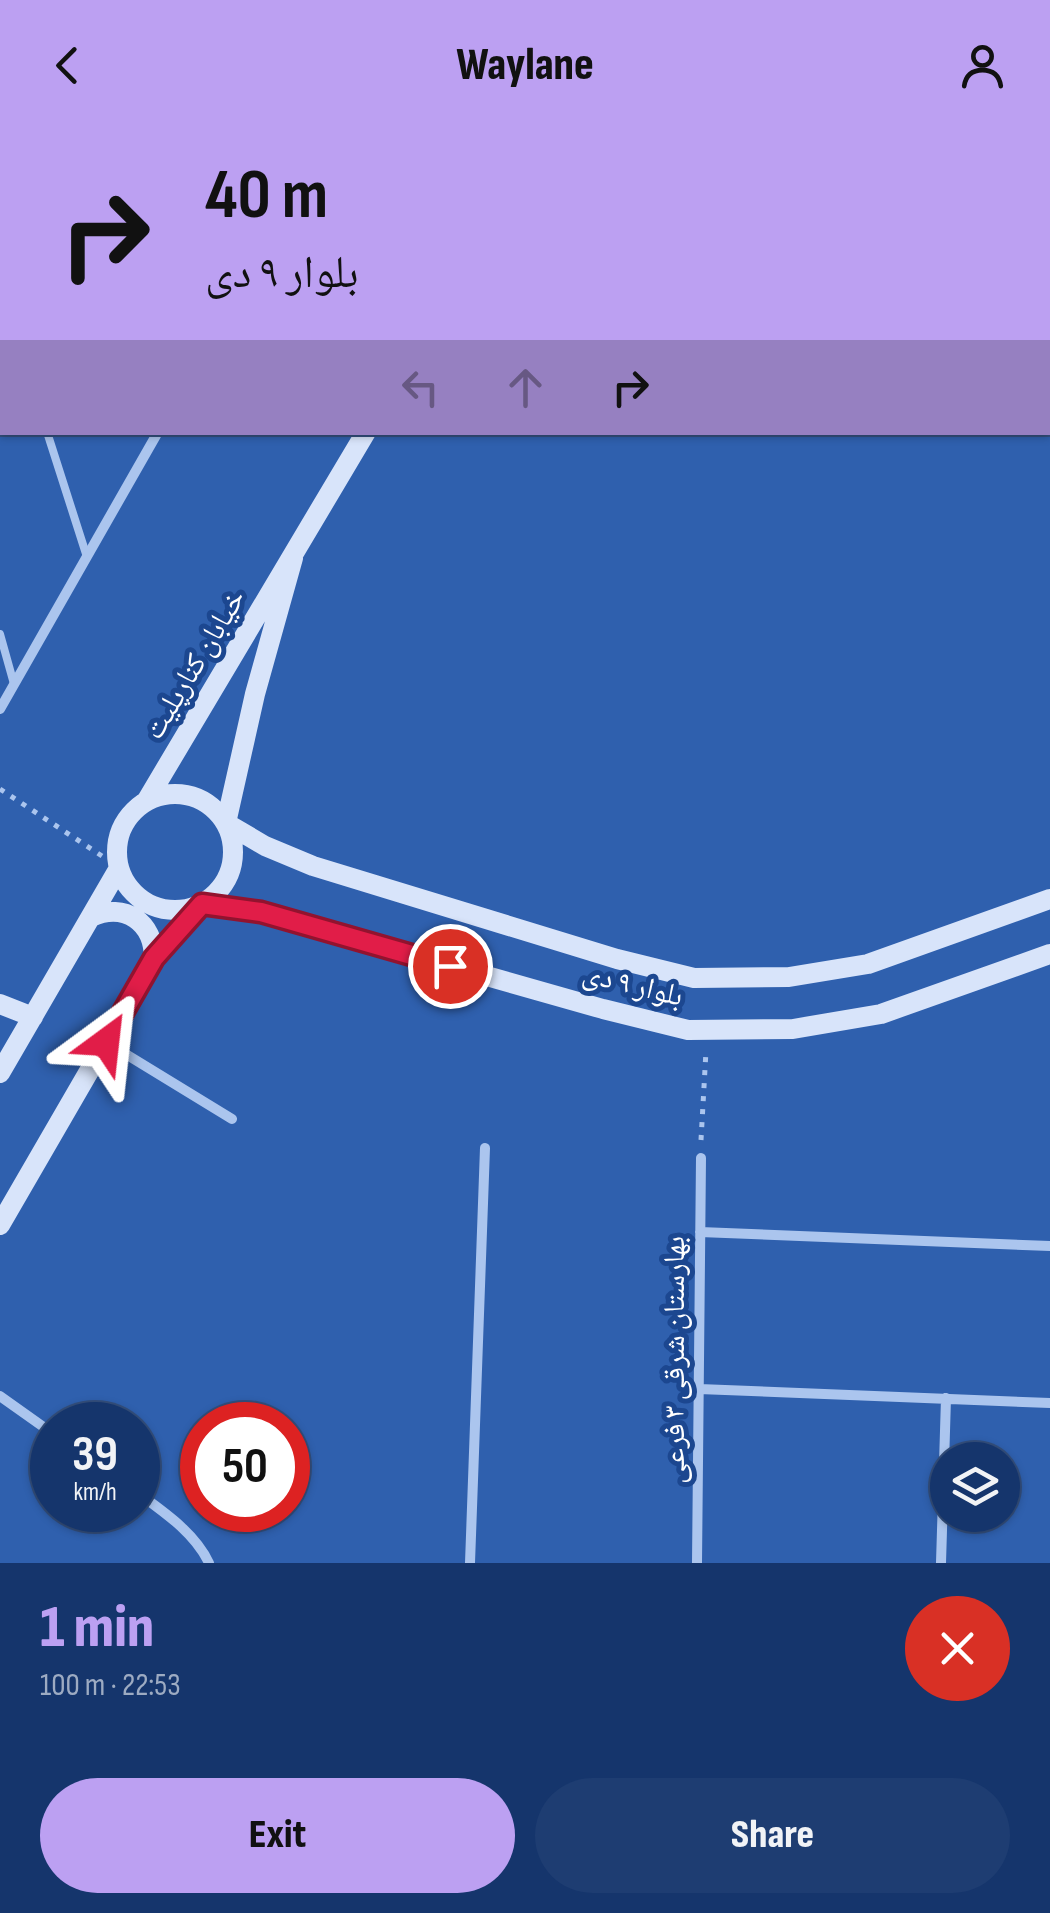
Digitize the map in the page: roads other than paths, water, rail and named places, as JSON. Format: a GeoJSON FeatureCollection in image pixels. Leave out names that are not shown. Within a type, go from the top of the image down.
{"type":"FeatureCollection","features":[{"type":"Feature","properties":{"kind":"main road","name":"خیابان کنارپلیت"},"geometry":{"type":"LineString","coordinates":[[147,800],[364,435]]}},
{"type":"Feature","properties":{"kind":"main road","name":"خیابان کنارپلیت"},"geometry":{"type":"LineString","coordinates":[[226,823],[255,694],[293,558]]}},
{"type":"Feature","properties":{"kind":"main road"},"geometry":{"type":"LineString","coordinates":[[0,1225],[154,958],[225,883],[231,868],[234,853],[226,823],[215,808],[182,793],[147,800],[125,822],[116,852],[126,884],[152,906],[186,910],[202,904]]}},
{"type":"Feature","properties":{"kind":"main road","name":"بلوار ۹ دی"},"geometry":{"type":"LineString","coordinates":[[226,823],[265,846],[312,866],[694,978],[789,977],[868,964],[1050,898]]}},
{"type":"Feature","properties":{"kind":"main road"},"geometry":{"type":"LineString","coordinates":[[0,1072],[119,868]]}},
{"type":"Feature","properties":{"kind":"main road","name":"بلوار ۹ دی"},"geometry":{"type":"LineString","coordinates":[[202,904],[261,912],[688,1030],[793,1029],[881,1014],[1050,954]]}},
{"type":"Feature","properties":{"kind":"main road"},"geometry":{"type":"LineString","coordinates":[[91,917],[114,911],[137,919],[151,936],[154,958]]}},
{"type":"Feature","properties":{"kind":"main road"},"geometry":{"type":"LineString","coordinates":[[0,1004],[33,1017]]}},
{"type":"Feature","properties":{"kind":"street"},"geometry":{"type":"LineString","coordinates":[[0,710],[156,435]]}},
{"type":"Feature","properties":{"kind":"street"},"geometry":{"type":"LineString","coordinates":[[106,1042],[232,1119]]}},
{"type":"Feature","properties":{"kind":"street"},"geometry":{"type":"LineString","coordinates":[[470,1563],[485,1148]]}},
{"type":"Feature","properties":{"kind":"street","name":"بهارستان شرقی ۳ فرعی"},"geometry":{"type":"LineString","coordinates":[[698,1563],[700,1158]]}},
{"type":"Feature","properties":{"kind":"street"},"geometry":{"type":"LineString","coordinates":[[700,1232],[1050,1246]]}},
{"type":"Feature","properties":{"kind":"street"},"geometry":{"type":"LineString","coordinates":[[699,1389],[1050,1403]]}},
{"type":"Feature","properties":{"kind":"street"},"geometry":{"type":"LineString","coordinates":[[0,1396],[30,1417]]}},
{"type":"Feature","properties":{"kind":"street"},"geometry":{"type":"LineString","coordinates":[[942,1563],[946,1398]]}},
{"type":"Feature","properties":{"kind":"street"},"geometry":{"type":"LineString","coordinates":[[160,1509],[202,1550],[209,1563]]}},
{"type":"Feature","properties":{"kind":"lane"},"geometry":{"type":"LineString","coordinates":[[48,435],[88,557]]}},
{"type":"Feature","properties":{"kind":"lane"},"geometry":{"type":"LineString","coordinates":[[0,634],[14,684]]}}]}
